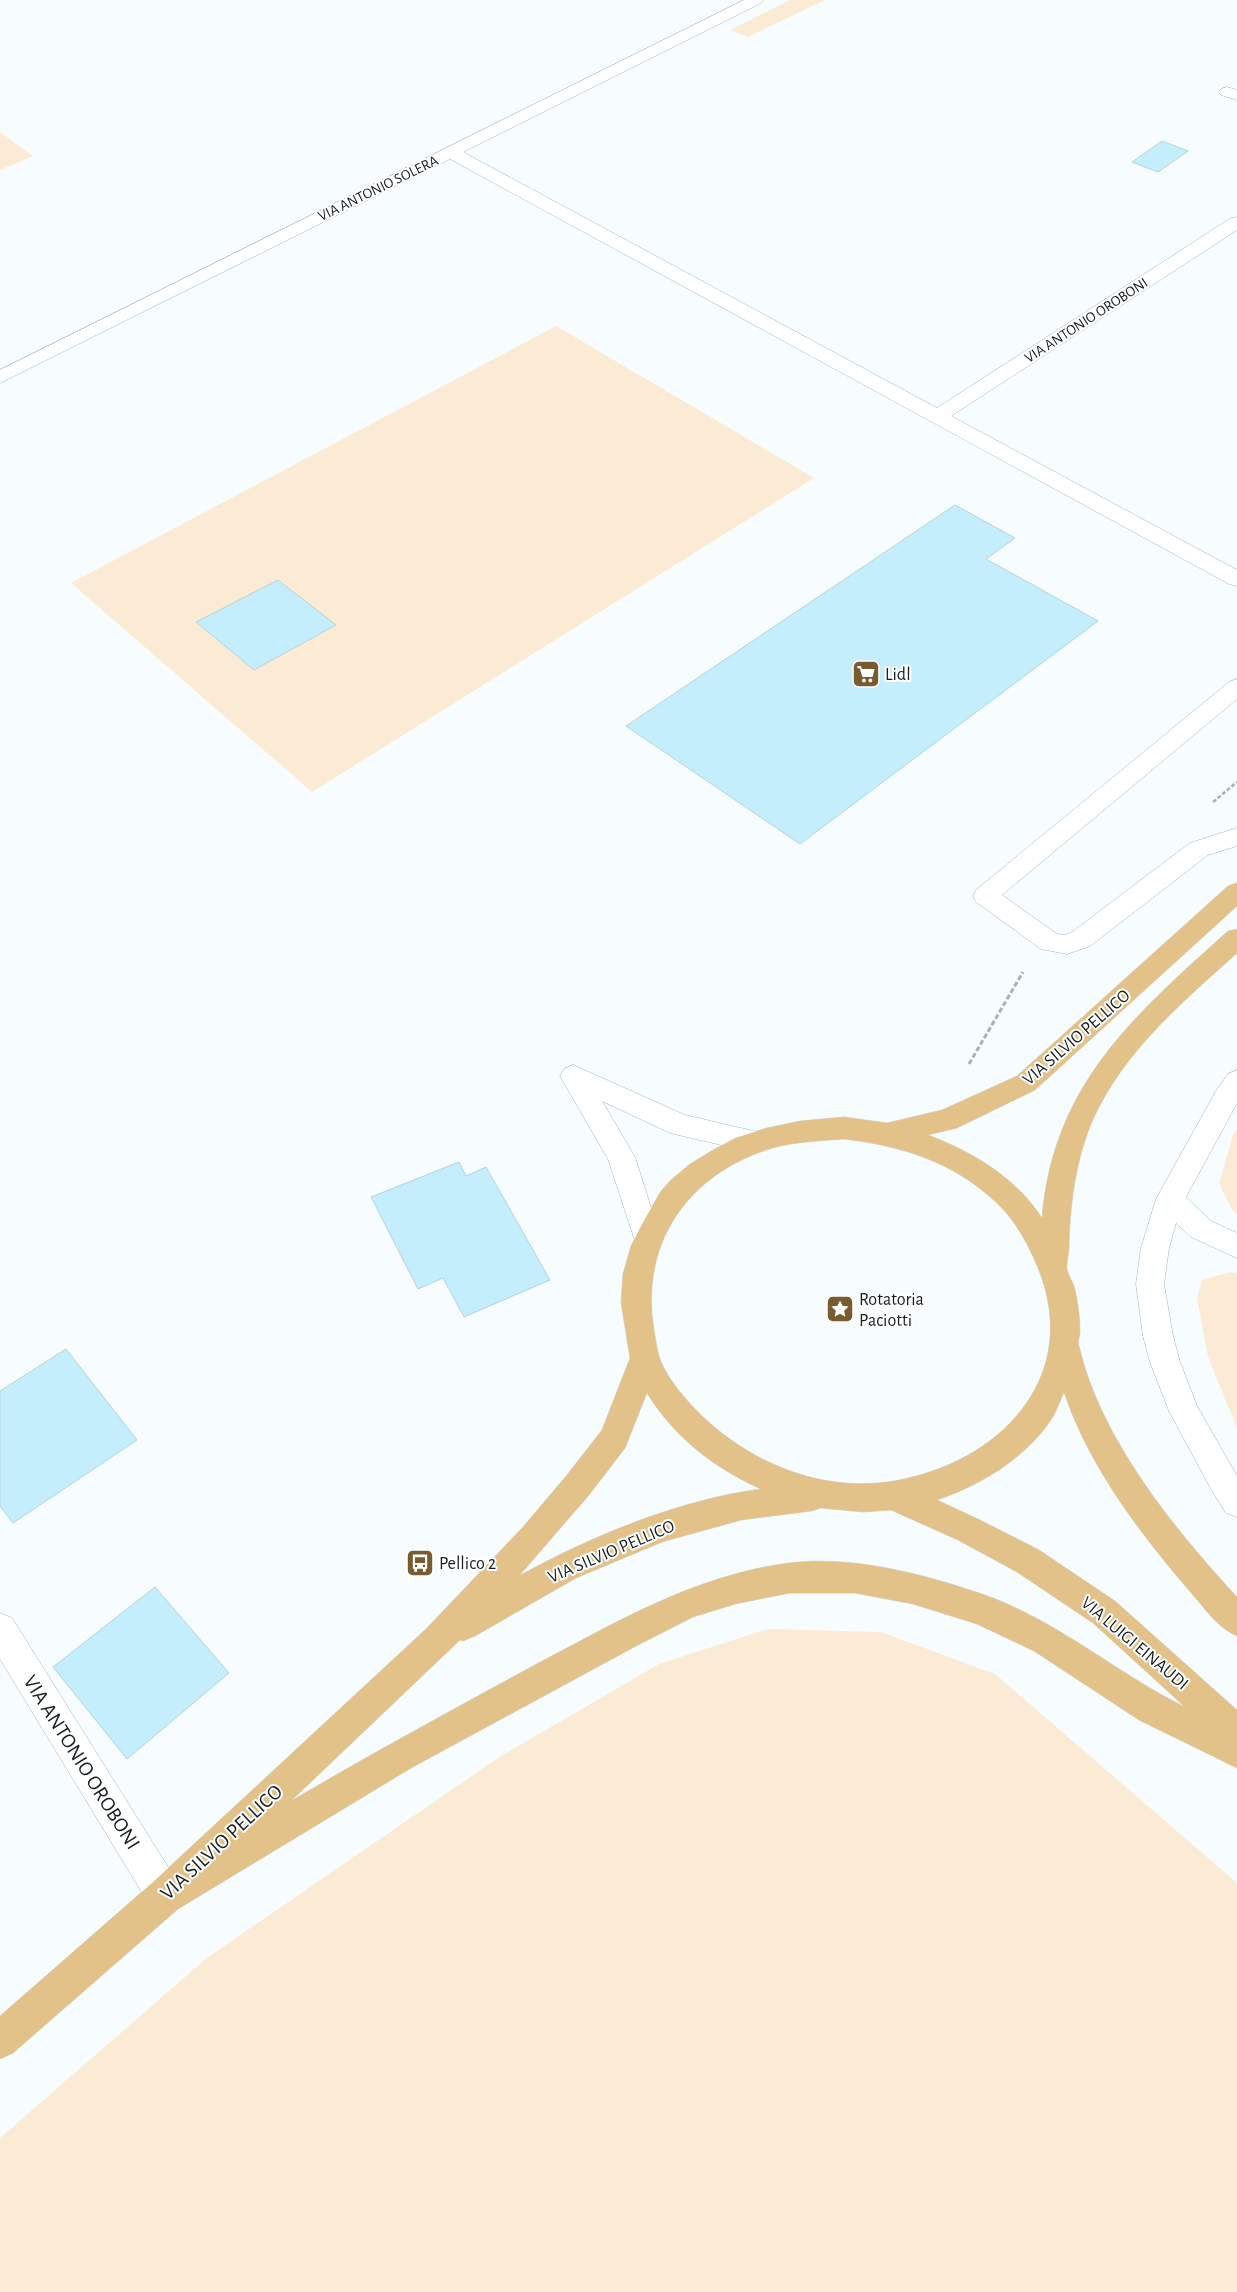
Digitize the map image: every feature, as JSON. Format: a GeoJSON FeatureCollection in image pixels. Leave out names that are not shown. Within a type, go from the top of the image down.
{"type":"FeatureCollection","features":[{"type":"Feature","properties":{"kind":"main road","name":"VIA SILVIO PELLICO"},"geometry":{"type":"LineString","coordinates":[[887,1133],[947,1120],[1026,1083],[1237,892]]}},
{"type":"Feature","properties":{"kind":"main road","name":"VIA SILVIO PELLICO"},"geometry":{"type":"LineString","coordinates":[[1054,1264],[1058,1199],[1070,1148],[1088,1101],[1119,1054],[1161,1009],[1237,938]]}},
{"type":"Feature","properties":{"kind":"main road","name":"VIA SILVIO PELLICO"},"geometry":{"type":"LineString","coordinates":[[844,1128],[887,1133],[929,1146],[967,1165],[1001,1190],[1029,1220],[1054,1264],[1063,1292],[1066,1321],[1065,1348],[1047,1401],[1023,1434],[989,1463],[946,1484],[893,1496],[861,1498],[827,1495],[776,1482],[734,1461],[699,1436],[665,1397],[645,1358],[635,1310],[637,1271],[647,1239],[674,1196],[710,1165],[756,1142],[797,1132],[844,1128]]}},
{"type":"Feature","properties":{"kind":"main road"},"geometry":{"type":"LineString","coordinates":[[1065,1348],[1092,1426],[1176,1551],[1237,1620]]}},
{"type":"Feature","properties":{"kind":"main road","name":"VIA SILVIO PELLICO"},"geometry":{"type":"LineString","coordinates":[[0,2040],[164,1896],[438,1640],[534,1537],[578,1485],[614,1438],[645,1358]]}},
{"type":"Feature","properties":{"kind":"main road","name":"VIA SILVIO PELLICO"},"geometry":{"type":"LineString","coordinates":[[438,1640],[565,1566],[660,1528],[741,1506],[827,1495]]}},
{"type":"Feature","properties":{"kind":"main road","name":"VIA LUIGI EINAUDI"},"geometry":{"type":"LineString","coordinates":[[893,1496],[970,1530],[1028,1561],[1104,1612],[1237,1732]]}},
{"type":"Feature","properties":{"kind":"main road"},"geometry":{"type":"LineString","coordinates":[[164,1896],[398,1756],[624,1635],[688,1604],[735,1589],[790,1578],[854,1578],[913,1589],[983,1610],[1046,1640],[1151,1708],[1237,1751]]}},
{"type":"Feature","properties":{"kind":"street","name":"VIA ANTONIO SOLERA"},"geometry":{"type":"LineString","coordinates":[[0,377],[756,0]]}},
{"type":"Feature","properties":{"kind":"street"},"geometry":{"type":"LineString","coordinates":[[450,152],[1237,579]]}},
{"type":"Feature","properties":{"kind":"street","name":"VIA ANTONIO OROBONI"},"geometry":{"type":"LineString","coordinates":[[938,416],[1236,223]]}},
{"type":"Feature","properties":{"kind":"street"},"geometry":{"type":"LineString","coordinates":[[1237,687],[985,896],[1050,942],[1067,945],[1081,939],[1200,849],[1237,837]]}},
{"type":"Feature","properties":{"kind":"street"},"geometry":{"type":"LineString","coordinates":[[647,1239],[621,1157],[573,1076],[680,1125],[756,1142]]}},
{"type":"Feature","properties":{"kind":"street"},"geometry":{"type":"LineString","coordinates":[[1237,1081],[1220,1105],[1170,1199],[1158,1234],[1150,1285],[1157,1338],[1175,1389],[1199,1442],[1237,1503]]}},
{"type":"Feature","properties":{"kind":"street"},"geometry":{"type":"LineString","coordinates":[[1170,1199],[1201,1229],[1237,1246]]}},
{"type":"Feature","properties":{"kind":"street","name":"VIA ANTONIO OROBONI"},"geometry":{"type":"LineString","coordinates":[[0,1629],[164,1896]]}},
{"type":"Feature","properties":{"kind":"shaded area"},"geometry":{"type":"Polygon","coordinates":[[[790,0],[825,0],[748,37],[730,30],[790,0]]]}},
{"type":"Feature","properties":{"kind":"shaded area"},"geometry":{"type":"Polygon","coordinates":[[[0,132],[33,156],[0,170],[0,132]]]}},
{"type":"Feature","properties":{"kind":"shaded area"},"geometry":{"type":"Polygon","coordinates":[[[556,326],[814,478],[312,792],[71,583],[556,326]],[[278,580],[196,622],[254,670],[335,626],[278,580]]]}},
{"type":"Feature","properties":{"kind":"shaded area"},"geometry":{"type":"Polygon","coordinates":[[[1237,1129],[1237,1214],[1233,1211],[1219,1184],[1233,1135],[1237,1129]]]}},
{"type":"Feature","properties":{"kind":"shaded area"},"geometry":{"type":"Polygon","coordinates":[[[1231,1272],[1237,1273],[1237,1428],[1208,1357],[1197,1298],[1202,1280],[1231,1272]]]}},
{"type":"Feature","properties":{"kind":"shaded area"},"geometry":{"type":"Polygon","coordinates":[[[768,1629],[881,1632],[995,1674],[1237,1883],[1237,2292],[0,2292],[0,2138],[208,1957],[501,1756],[659,1664],[768,1629]]]}},
{"type":"Feature","properties":{"kind":"building"},"geometry":{"type":"Polygon","coordinates":[[[1162,141],[1188,151],[1158,172],[1132,162],[1162,141]]]}},
{"type":"Feature","properties":{"kind":"building","name":"Lidl"},"geometry":{"type":"Polygon","coordinates":[[[955,505],[1015,538],[986,559],[1098,621],[800,844],[626,726],[955,505]]]}},
{"type":"Feature","properties":{"kind":"building"},"geometry":{"type":"Polygon","coordinates":[[[278,580],[336,625],[254,670],[196,622],[278,580]]]}},
{"type":"Feature","properties":{"kind":"building"},"geometry":{"type":"Polygon","coordinates":[[[459,1162],[466,1176],[486,1167],[550,1280],[464,1317],[443,1278],[418,1289],[371,1197],[459,1162]]]}},
{"type":"Feature","properties":{"kind":"building"},"geometry":{"type":"Polygon","coordinates":[[[66,1349],[137,1440],[13,1523],[0,1506],[0,1391],[66,1349]]]}},
{"type":"Feature","properties":{"kind":"building"},"geometry":{"type":"Polygon","coordinates":[[[155,1587],[229,1673],[127,1759],[53,1667],[155,1587]]]}},
{"type":"Feature","properties":{"kind":"place","name":"Lidl"},"geometry":{"type":"Point","coordinates":[866,674]}},
{"type":"Feature","properties":{"kind":"place","name":"Rotatoria Paciotti"},"geometry":{"type":"Point","coordinates":[840,1309]}},
{"type":"Feature","properties":{"kind":"place","name":"Pellico 2"},"geometry":{"type":"Point","coordinates":[420,1563]}}]}
